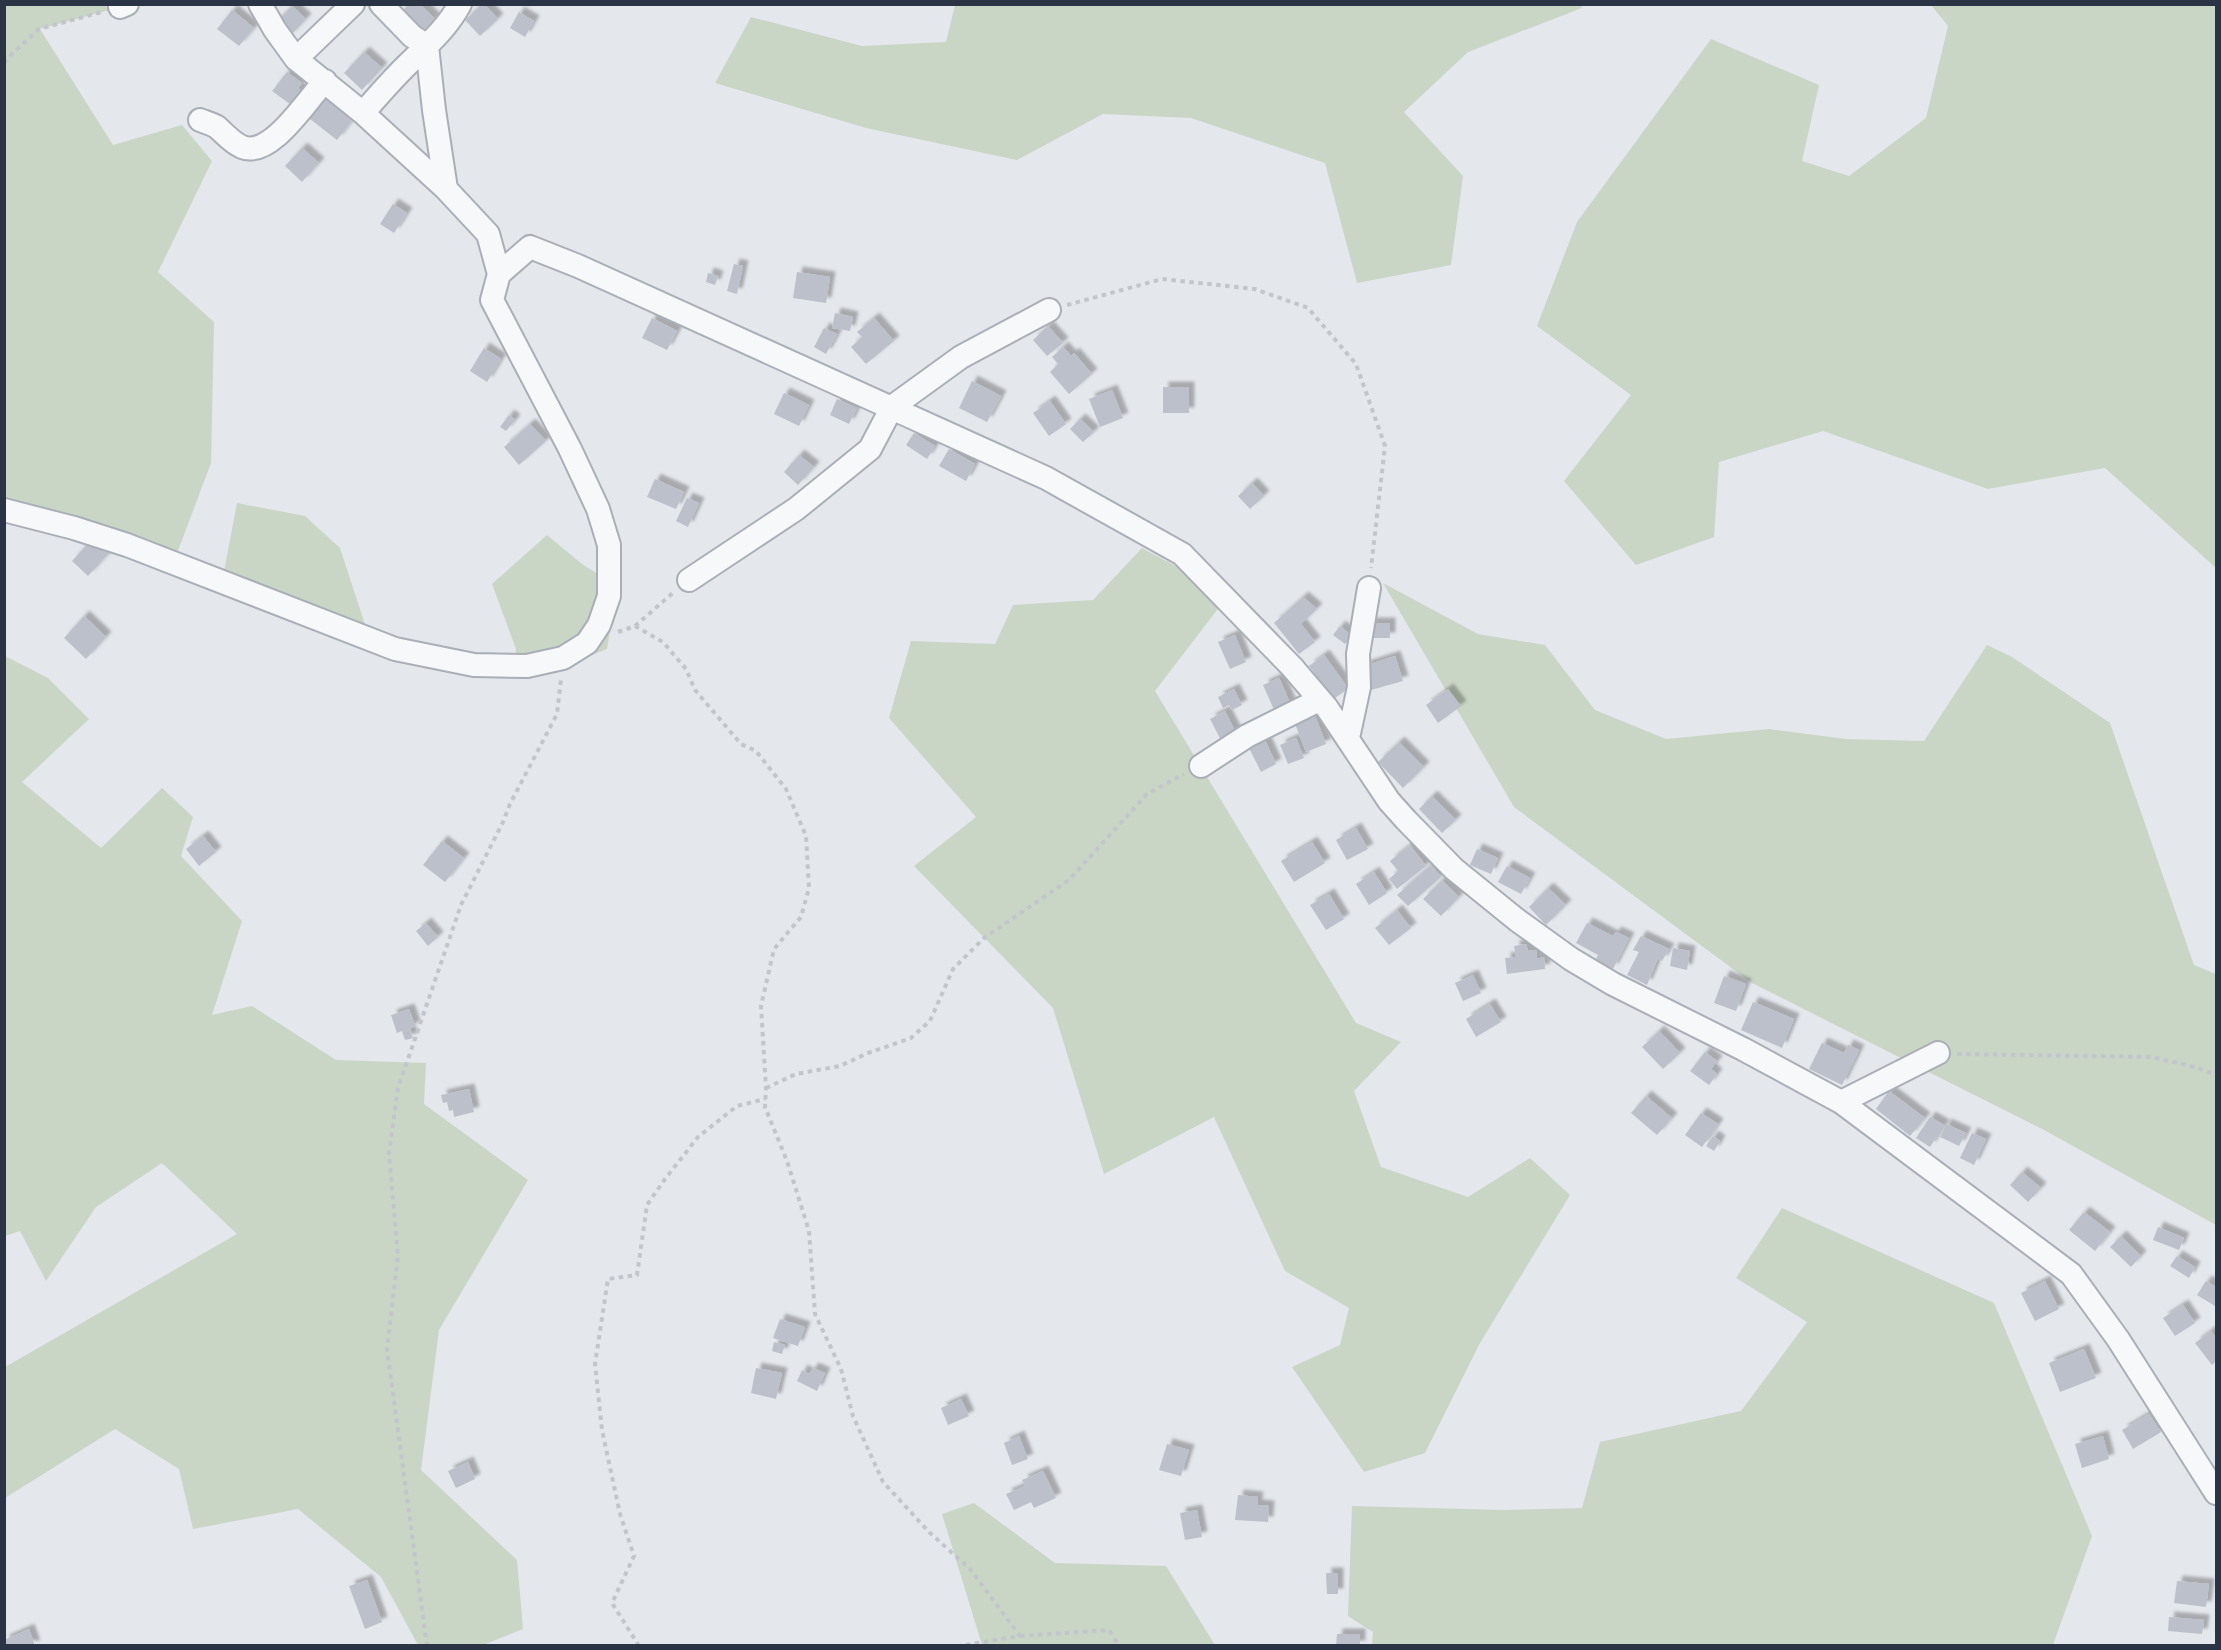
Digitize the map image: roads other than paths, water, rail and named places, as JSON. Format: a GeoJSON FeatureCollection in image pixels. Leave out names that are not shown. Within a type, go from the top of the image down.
{"type":"FeatureCollection","features":[{"type":"Feature","properties":{"kind":"street"},"geometry":{"type":"LineString","coordinates":[[4,510],[74,528],[127,545],[395,649],[474,665],[527,666],[563,658],[587,643],[599,625],[609,596],[609,545],[598,509],[570,448],[492,300],[499,274],[488,234],[446,189],[363,113],[296,59],[274,30],[260,4]]}},
{"type":"Feature","properties":{"kind":"street"},"geometry":{"type":"LineString","coordinates":[[296,59],[353,4]]}},
{"type":"Feature","properties":{"kind":"street"},"geometry":{"type":"LineString","coordinates":[[381,4],[412,36],[427,46]]}},
{"type":"Feature","properties":{"kind":"street"},"geometry":{"type":"LineString","coordinates":[[363,113],[451,20],[460,4]]}},
{"type":"Feature","properties":{"kind":"street"},"geometry":{"type":"LineString","coordinates":[[427,46],[446,189]]}},
{"type":"Feature","properties":{"kind":"street"},"geometry":{"type":"LineString","coordinates":[[200,120],[215,126],[228,140],[245,149],[261,146],[279,135],[325,81]]}},
{"type":"Feature","properties":{"kind":"street"},"geometry":{"type":"LineString","coordinates":[[499,274],[530,247],[1047,478],[1182,554],[1271,646],[1319,700],[1348,738],[1389,801],[1454,869],[1517,920],[1571,959],[1613,984],[1743,1048],[1841,1102],[2071,1274],[2118,1339],[2217,1493]]}},
{"type":"Feature","properties":{"kind":"street"},"geometry":{"type":"LineString","coordinates":[[688,580],[796,509],[870,449],[892,407],[961,357],[1049,310]]}},
{"type":"Feature","properties":{"kind":"street"},"geometry":{"type":"LineString","coordinates":[[1348,738],[1359,687],[1358,654],[1369,588]]}},
{"type":"Feature","properties":{"kind":"street"},"geometry":{"type":"LineString","coordinates":[[1201,766],[1247,736],[1319,700]]}},
{"type":"Feature","properties":{"kind":"street"},"geometry":{"type":"LineString","coordinates":[[1841,1102],[1938,1053]]}}]}
